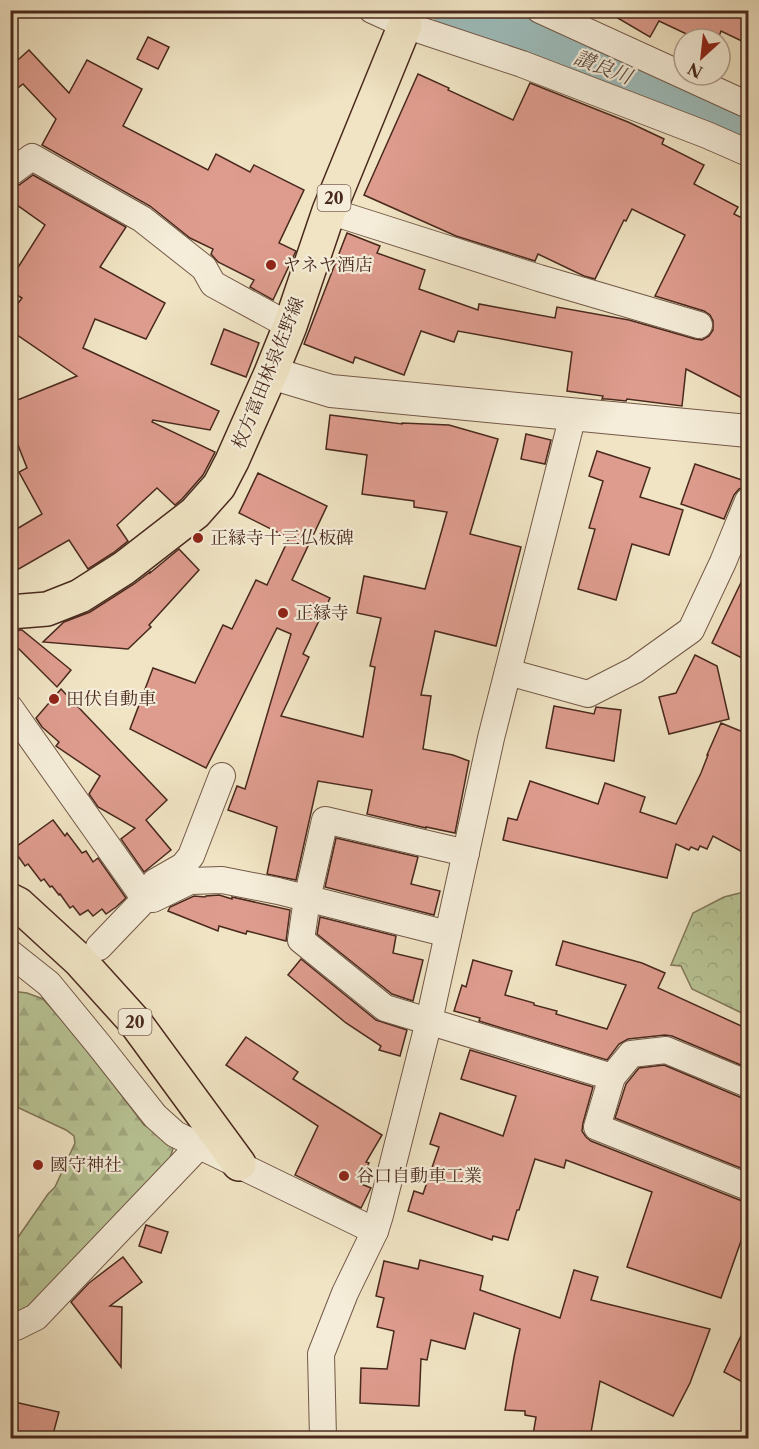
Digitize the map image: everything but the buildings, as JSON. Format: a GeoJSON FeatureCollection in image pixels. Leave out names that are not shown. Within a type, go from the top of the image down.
{"type":"FeatureCollection","features":[{"type":"Feature","properties":{"kind":"main road","name":"枚方富田林泉佐野線"},"geometry":{"type":"LineString","coordinates":[[10,612],[47,609],[80,596],[124,568],[195,513],[219,486],[290,326],[329,211],[407,18]]}},
{"type":"Feature","properties":{"kind":"main road","name":"20"},"geometry":{"type":"LineString","coordinates":[[10,900],[18,904],[79,960],[135,1022],[239,1164]]}},
{"type":"Feature","properties":{"kind":"street"},"geometry":{"type":"LineString","coordinates":[[372,10],[407,18],[748,153]]}},
{"type":"Feature","properties":{"kind":"street"},"geometry":{"type":"LineString","coordinates":[[540,10],[748,105]]}},
{"type":"Feature","properties":{"kind":"street"},"geometry":{"type":"LineString","coordinates":[[10,173],[32,157],[142,219],[204,268],[213,284],[290,326]]}},
{"type":"Feature","properties":{"kind":"street"},"geometry":{"type":"LineString","coordinates":[[329,211],[539,278],[699,325]]}},
{"type":"Feature","properties":{"kind":"street"},"geometry":{"type":"LineString","coordinates":[[271,373],[331,391],[748,431]]}},
{"type":"Feature","properties":{"kind":"street"},"geometry":{"type":"LineString","coordinates":[[323,1438],[321,1354],[345,1293],[375,1231],[429,1021],[491,738],[573,415]]}},
{"type":"Feature","properties":{"kind":"street"},"geometry":{"type":"LineString","coordinates":[[508,672],[588,694],[635,670],[691,630],[748,501]]}},
{"type":"Feature","properties":{"kind":"street"},"geometry":{"type":"LineString","coordinates":[[10,708],[142,895],[153,898],[190,881],[222,880],[278,891],[448,934]]}},
{"type":"Feature","properties":{"kind":"street"},"geometry":{"type":"LineString","coordinates":[[99,947],[142,895],[183,866],[191,856],[222,776]]}},
{"type":"Feature","properties":{"kind":"street"},"geometry":{"type":"LineString","coordinates":[[466,853],[325,820],[307,899],[301,940],[385,1008],[612,1077]]}},
{"type":"Feature","properties":{"kind":"street"},"geometry":{"type":"LineString","coordinates":[[10,953],[56,978],[99,1045],[155,1116],[175,1134],[375,1231]]}},
{"type":"Feature","properties":{"kind":"street"},"geometry":{"type":"LineString","coordinates":[[748,1084],[666,1050],[631,1053],[612,1077],[597,1127],[748,1187]]}},
{"type":"Feature","properties":{"kind":"street"},"geometry":{"type":"LineString","coordinates":[[10,1327],[36,1317],[200,1146]]}},
{"type":"Feature","properties":{"kind":"green space"},"geometry":{"type":"Polygon","coordinates":[[[748,891],[748,1016],[692,989],[681,966],[671,965],[693,913],[724,897],[748,891]]]}},
{"type":"Feature","properties":{"kind":"green space"},"geometry":{"type":"Polygon","coordinates":[[[11,991],[27,993],[43,999],[80,1040],[144,1125],[175,1143],[164,1175],[28,1307],[11,1315],[11,1244],[55,1187],[75,1143],[74,1136],[66,1130],[17,1107],[11,1109],[11,991]]]}},
{"type":"Feature","properties":{"kind":"waterway","name":"讃良川"},"geometry":{"type":"LineString","coordinates":[[456,10],[649,85],[748,129]]}},
{"type":"Feature","properties":{"kind":"place","name":"ヤネヤ酒店"},"geometry":{"type":"Point","coordinates":[271,265]}},
{"type":"Feature","properties":{"kind":"place","name":"正縁寺十三仏板碑"},"geometry":{"type":"Point","coordinates":[198,538]}},
{"type":"Feature","properties":{"kind":"place","name":"正縁寺"},"geometry":{"type":"Point","coordinates":[283,613]}},
{"type":"Feature","properties":{"kind":"place","name":"田伏自動車"},"geometry":{"type":"Point","coordinates":[54,699]}},
{"type":"Feature","properties":{"kind":"place","name":"國守神社"},"geometry":{"type":"Point","coordinates":[38,1165]}},
{"type":"Feature","properties":{"kind":"place","name":"谷口自動車工業"},"geometry":{"type":"Point","coordinates":[344,1176]}}]}
